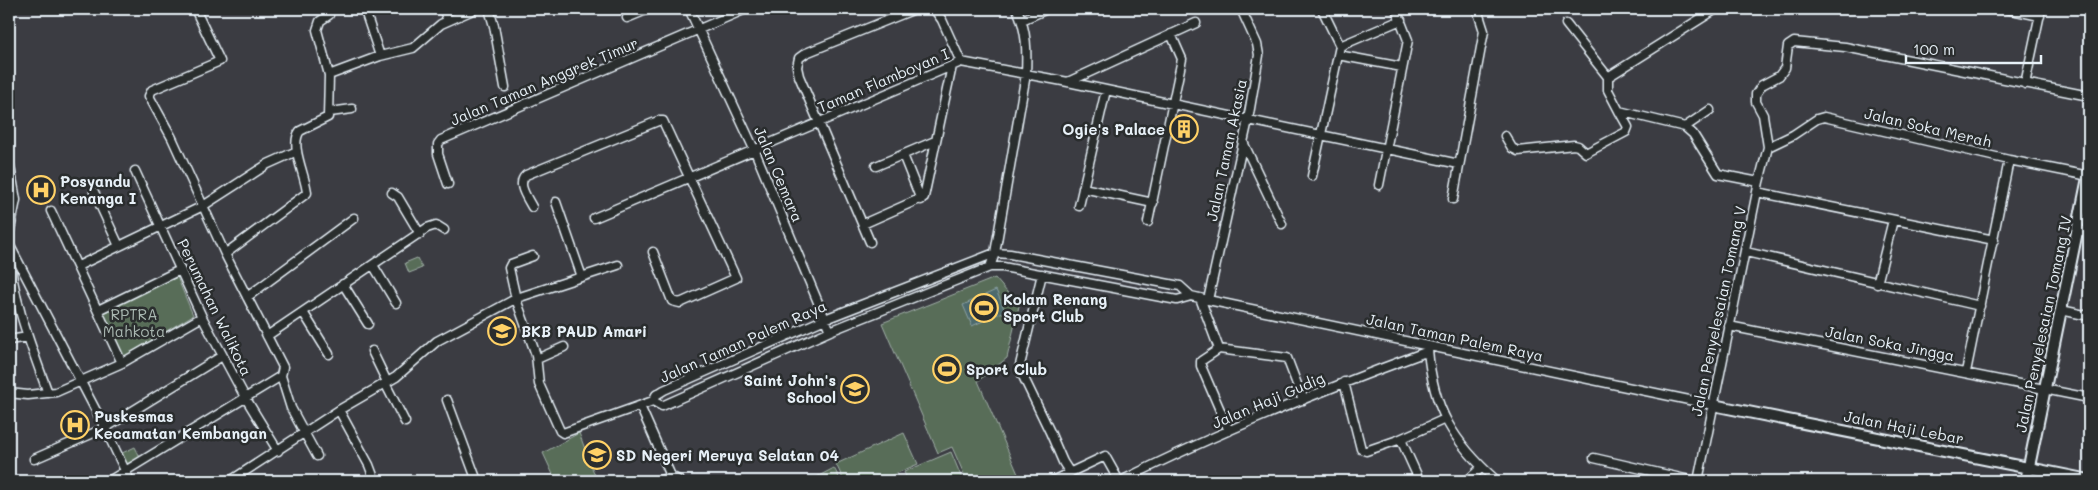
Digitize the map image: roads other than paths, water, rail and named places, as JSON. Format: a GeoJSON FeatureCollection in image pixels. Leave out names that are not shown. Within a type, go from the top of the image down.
{"type":"FeatureCollection","features":[{"type":"Feature","properties":{"kind":"street"},"geometry":{"type":"LineString","coordinates":[[195,9],[220,61],[152,90],[150,96],[172,138],[225,254],[283,367],[281,376],[291,408],[317,456]]}},
{"type":"Feature","properties":{"kind":"street"},"geometry":{"type":"LineString","coordinates":[[443,9],[448,20]]}},
{"type":"Feature","properties":{"kind":"street"},"geometry":{"type":"LineString","coordinates":[[329,75],[380,56],[413,48],[448,20],[475,9]]}},
{"type":"Feature","properties":{"kind":"street"},"geometry":{"type":"LineString","coordinates":[[488,9],[494,26],[506,87]]}},
{"type":"Feature","properties":{"kind":"street"},"geometry":{"type":"LineString","coordinates":[[627,18],[649,9]]}},
{"type":"Feature","properties":{"kind":"street","name":"Jalan Cemara"},"geometry":{"type":"LineString","coordinates":[[689,9],[700,29],[754,149],[830,332]]}},
{"type":"Feature","properties":{"kind":"street"},"geometry":{"type":"LineString","coordinates":[[700,29],[746,9]]}},
{"type":"Feature","properties":{"kind":"street"},"geometry":{"type":"LineString","coordinates":[[870,242],[799,76],[797,67],[799,58],[806,53],[915,9]]}},
{"type":"Feature","properties":{"kind":"street"},"geometry":{"type":"LineString","coordinates":[[934,9],[942,20],[960,62]]}},
{"type":"Feature","properties":{"kind":"street"},"geometry":{"type":"LineString","coordinates":[[990,268],[995,253],[1026,74],[1027,44],[1022,20],[1017,9]]}},
{"type":"Feature","properties":{"kind":"street"},"geometry":{"type":"LineString","coordinates":[[1022,20],[1047,9]]}},
{"type":"Feature","properties":{"kind":"street","name":"Jalan Taman Akasia"},"geometry":{"type":"LineString","coordinates":[[1208,300],[1248,120],[1259,50],[1241,9]]}},
{"type":"Feature","properties":{"kind":"street"},"geometry":{"type":"LineString","coordinates":[[1312,176],[1340,46],[1322,9]]}},
{"type":"Feature","properties":{"kind":"street"},"geometry":{"type":"LineString","coordinates":[[1379,185],[1408,40],[1396,9]]}},
{"type":"Feature","properties":{"kind":"street"},"geometry":{"type":"LineString","coordinates":[[1454,199],[1484,31],[1477,9]]}},
{"type":"Feature","properties":{"kind":"street"},"geometry":{"type":"LineString","coordinates":[[1608,77],[1716,9]]}},
{"type":"Feature","properties":{"kind":"street"},"geometry":{"type":"LineString","coordinates":[[2007,9],[2040,12],[2026,84]]}},
{"type":"Feature","properties":{"kind":"street"},"geometry":{"type":"LineString","coordinates":[[366,14],[380,56]]}},
{"type":"Feature","properties":{"kind":"street"},"geometry":{"type":"LineString","coordinates":[[225,254],[307,193],[297,151],[298,132],[324,120],[330,112],[329,75],[317,30],[318,23],[329,15]]}},
{"type":"Feature","properties":{"kind":"street"},"geometry":{"type":"LineString","coordinates":[[1340,46],[1401,20]]}},
{"type":"Feature","properties":{"kind":"street"},"geometry":{"type":"LineString","coordinates":[[1068,82],[1196,23]]}},
{"type":"Feature","properties":{"kind":"street"},"geometry":{"type":"LineString","coordinates":[[1505,136],[1512,148],[1518,151],[1574,145],[1586,153],[1626,132],[1628,127],[1608,90],[1608,77],[1566,24]]}},
{"type":"Feature","properties":{"kind":"street","name":"Jalan Taman Anggrek Timur"},"geometry":{"type":"LineString","coordinates":[[448,184],[438,154],[438,144],[441,140],[700,29]]}},
{"type":"Feature","properties":{"kind":"street"},"geometry":{"type":"LineString","coordinates":[[1148,222],[1182,59],[1171,34]]}},
{"type":"Feature","properties":{"kind":"street"},"geometry":{"type":"LineString","coordinates":[[1768,148],[1763,115],[1756,102],[1756,94],[1762,85],[1779,76],[1785,68],[1788,46],[1794,42],[1845,47],[2089,96]]}},
{"type":"Feature","properties":{"kind":"street"},"geometry":{"type":"LineString","coordinates":[[1338,55],[1402,67]]}},
{"type":"Feature","properties":{"kind":"street","name":"Taman Flamboyan I"},"geometry":{"type":"LineString","coordinates":[[594,218],[960,62],[1068,82],[1459,164]]}},
{"type":"Feature","properties":{"kind":"street"},"geometry":{"type":"LineString","coordinates":[[863,224],[922,200],[924,197],[952,66]]}},
{"type":"Feature","properties":{"kind":"street"},"geometry":{"type":"LineString","coordinates":[[1079,206],[1106,90]]}},
{"type":"Feature","properties":{"kind":"street"},"geometry":{"type":"LineString","coordinates":[[330,112],[352,109]]}},
{"type":"Feature","properties":{"kind":"street"},"geometry":{"type":"LineString","coordinates":[[1685,127],[1710,110]]}},
{"type":"Feature","properties":{"kind":"street"},"geometry":{"type":"LineString","coordinates":[[1619,111],[1685,127],[1693,134],[1718,174],[1759,182]]}},
{"type":"Feature","properties":{"kind":"street","name":"Jalan Soka Merah"},"geometry":{"type":"LineString","coordinates":[[1768,148],[1793,136],[1817,119],[1824,117],[2010,160],[2089,174]]}},
{"type":"Feature","properties":{"kind":"street"},"geometry":{"type":"LineString","coordinates":[[532,207],[521,184],[521,180],[526,175],[658,121],[665,123],[736,278],[680,303],[676,303],[672,301],[652,252]]}},
{"type":"Feature","properties":{"kind":"street"},"geometry":{"type":"LineString","coordinates":[[876,166],[935,141]]}},
{"type":"Feature","properties":{"kind":"street"},"geometry":{"type":"LineString","coordinates":[[1243,142],[1282,224]]}},
{"type":"Feature","properties":{"kind":"street","name":"Jalan Penyelesaian Tomang V"},"geometry":{"type":"LineString","coordinates":[[1696,481],[1746,252],[1759,182],[1768,148]]}},
{"type":"Feature","properties":{"kind":"street"},"geometry":{"type":"LineString","coordinates":[[78,266],[203,206],[268,164],[297,151]]}},
{"type":"Feature","properties":{"kind":"street"},"geometry":{"type":"LineString","coordinates":[[903,154],[922,200]]}},
{"type":"Feature","properties":{"kind":"street"},"geometry":{"type":"LineString","coordinates":[[1966,372],[2010,160]]}},
{"type":"Feature","properties":{"kind":"street"},"geometry":{"type":"LineString","coordinates":[[9,161],[16,200],[9,235]]}},
{"type":"Feature","properties":{"kind":"street","name":"Perumahan Walikota"},"geometry":{"type":"LineString","coordinates":[[135,171],[202,317],[245,397],[278,451]]}},
{"type":"Feature","properties":{"kind":"street","name":"Jalan Penyelesaian Tomang IV"},"geometry":{"type":"LineString","coordinates":[[2026,481],[2089,174]]}},
{"type":"Feature","properties":{"kind":"street"},"geometry":{"type":"LineString","coordinates":[[1083,188],[1153,202]]}},
{"type":"Feature","properties":{"kind":"street"},"geometry":{"type":"LineString","coordinates":[[94,192],[119,246]]}},
{"type":"Feature","properties":{"kind":"street"},"geometry":{"type":"LineString","coordinates":[[1757,192],[1994,240]]}},
{"type":"Feature","properties":{"kind":"street"},"geometry":{"type":"LineString","coordinates":[[392,193],[398,197],[420,234]]}},
{"type":"Feature","properties":{"kind":"street"},"geometry":{"type":"LineString","coordinates":[[556,202],[582,277]]}},
{"type":"Feature","properties":{"kind":"street"},"geometry":{"type":"LineString","coordinates":[[51,211],[122,363]]}},
{"type":"Feature","properties":{"kind":"street"},"geometry":{"type":"LineString","coordinates":[[247,297],[354,218]]}},
{"type":"Feature","properties":{"kind":"street"},"geometry":{"type":"LineString","coordinates":[[1877,284],[1893,220]]}},
{"type":"Feature","properties":{"kind":"street"},"geometry":{"type":"LineString","coordinates":[[267,336],[432,225],[439,226],[444,230]]}},
{"type":"Feature","properties":{"kind":"street"},"geometry":{"type":"LineString","coordinates":[[2077,230],[2089,232]]}},
{"type":"Feature","properties":{"kind":"street"},"geometry":{"type":"LineString","coordinates":[[9,244],[10,272],[28,338],[48,393]]}},
{"type":"Feature","properties":{"kind":"street"},"geometry":{"type":"LineString","coordinates":[[9,244],[105,428],[130,481]]}},
{"type":"Feature","properties":{"kind":"street"},"geometry":{"type":"LineString","coordinates":[[1746,252],[1877,284],[1980,306]]}},
{"type":"Feature","properties":{"kind":"street","name":"Jalan Taman Palem Raya"},"geometry":{"type":"LineString","coordinates":[[1191,296],[1180,286],[1010,254],[995,253],[825,319],[664,390],[656,395],[653,401],[662,406],[830,332],[990,268],[1003,267],[1177,300],[1191,296],[1428,350],[1713,405]]}},
{"type":"Feature","properties":{"kind":"street"},"geometry":{"type":"LineString","coordinates":[[533,256],[511,264],[509,268],[516,298],[537,359],[538,384],[560,431],[563,433],[653,401]]}},
{"type":"Feature","properties":{"kind":"street"},"geometry":{"type":"LineString","coordinates":[[373,265],[396,303]]}},
{"type":"Feature","properties":{"kind":"street"},"geometry":{"type":"LineString","coordinates":[[230,481],[339,410],[396,377],[437,341],[516,298],[618,265]]}},
{"type":"Feature","properties":{"kind":"street"},"geometry":{"type":"LineString","coordinates":[[98,310],[180,270]]}},
{"type":"Feature","properties":{"kind":"street"},"geometry":{"type":"LineString","coordinates":[[1042,274],[1020,365],[1022,374],[1070,473],[1052,481]]}},
{"type":"Feature","properties":{"kind":"street"},"geometry":{"type":"LineString","coordinates":[[1112,287],[1114,274]]}},
{"type":"Feature","properties":{"kind":"street"},"geometry":{"type":"LineString","coordinates":[[343,284],[368,324]]}},
{"type":"Feature","properties":{"kind":"street"},"geometry":{"type":"LineString","coordinates":[[1200,298],[1219,349]]}},
{"type":"Feature","properties":{"kind":"street"},"geometry":{"type":"LineString","coordinates":[[2061,310],[2089,316]]}},
{"type":"Feature","properties":{"kind":"street"},"geometry":{"type":"LineString","coordinates":[[303,312],[329,354]]}},
{"type":"Feature","properties":{"kind":"street"},"geometry":{"type":"LineString","coordinates":[[9,393],[28,395],[53,393],[122,363],[202,317]]}},
{"type":"Feature","properties":{"kind":"street","name":"Jalan Soka Jingga"},"geometry":{"type":"LineString","coordinates":[[1729,326],[2089,398]]}},
{"type":"Feature","properties":{"kind":"street"},"geometry":{"type":"LineString","coordinates":[[9,340],[28,338]]}},
{"type":"Feature","properties":{"kind":"street"},"geometry":{"type":"LineString","coordinates":[[537,359],[564,347]]}},
{"type":"Feature","properties":{"kind":"street"},"geometry":{"type":"LineString","coordinates":[[1229,431],[1200,366],[1201,361],[1219,349],[1287,358],[1302,400]]}},
{"type":"Feature","properties":{"kind":"street"},"geometry":{"type":"LineString","coordinates":[[1428,350],[1435,386],[1445,419],[1462,446],[1481,468],[1496,481]]}},
{"type":"Feature","properties":{"kind":"street","name":"Jalan Haji Gudig"},"geometry":{"type":"LineString","coordinates":[[1070,473],[1105,456],[1120,481],[1171,456],[1344,382],[1428,350]]}},
{"type":"Feature","properties":{"kind":"street"},"geometry":{"type":"LineString","coordinates":[[372,351],[405,422]]}},
{"type":"Feature","properties":{"kind":"street"},"geometry":{"type":"LineString","coordinates":[[34,459],[105,428],[222,356]]}},
{"type":"Feature","properties":{"kind":"street"},"geometry":{"type":"LineString","coordinates":[[109,481],[125,473],[281,376]]}},
{"type":"Feature","properties":{"kind":"street"},"geometry":{"type":"LineString","coordinates":[[1344,382],[1363,451],[1398,440],[1445,419]]}},
{"type":"Feature","properties":{"kind":"street"},"geometry":{"type":"LineString","coordinates":[[447,400],[476,481]]}},
{"type":"Feature","properties":{"kind":"street","name":"Jalan Haji Lebar"},"geometry":{"type":"LineString","coordinates":[[1713,405],[2029,466],[2089,480]]}},
{"type":"Feature","properties":{"kind":"street"},"geometry":{"type":"LineString","coordinates":[[640,406],[671,476],[680,481]]}},
{"type":"Feature","properties":{"kind":"street"},"geometry":{"type":"LineString","coordinates":[[339,410],[369,465],[375,481]]}},
{"type":"Feature","properties":{"kind":"street"},"geometry":{"type":"LineString","coordinates":[[1398,440],[1404,444],[1418,475],[1414,481]]}},
{"type":"Feature","properties":{"kind":"street"},"geometry":{"type":"LineString","coordinates":[[1594,458],[1696,481]]}},
{"type":"Feature","properties":{"kind":"street"},"geometry":{"type":"LineString","coordinates":[[1467,481],[1481,468]]}},
{"type":"Feature","properties":{"kind":"street"},"geometry":{"type":"LineString","coordinates":[[659,481],[671,476]]}},
{"type":"Feature","properties":{"kind":"place","name":"Ogie's Palace"},"geometry":{"type":"Point","coordinates":[1184,129]}},
{"type":"Feature","properties":{"kind":"place","name":"Posyandu Kenanga I"},"geometry":{"type":"Point","coordinates":[41,190]}},
{"type":"Feature","properties":{"kind":"place","name":"Kolam Renang Sport Club"},"geometry":{"type":"Point","coordinates":[984,308]}},
{"type":"Feature","properties":{"kind":"place","name":"BKB PAUD Amari"},"geometry":{"type":"Point","coordinates":[502,331]}},
{"type":"Feature","properties":{"kind":"place","name":"Sport Club"},"geometry":{"type":"Point","coordinates":[947,369]}},
{"type":"Feature","properties":{"kind":"place","name":"Saint John's School"},"geometry":{"type":"Point","coordinates":[855,389]}},
{"type":"Feature","properties":{"kind":"place","name":"Puskesmas Kecamatan Kembangan"},"geometry":{"type":"Point","coordinates":[75,425]}},
{"type":"Feature","properties":{"kind":"place","name":"SD Negeri Meruya Selatan 04"},"geometry":{"type":"Point","coordinates":[597,455]}},
{"type":"Feature","properties":{"kind":"park label","name":"RPTRA Mahkota"},"geometry":{"type":"Point","coordinates":[134,322]}}]}
